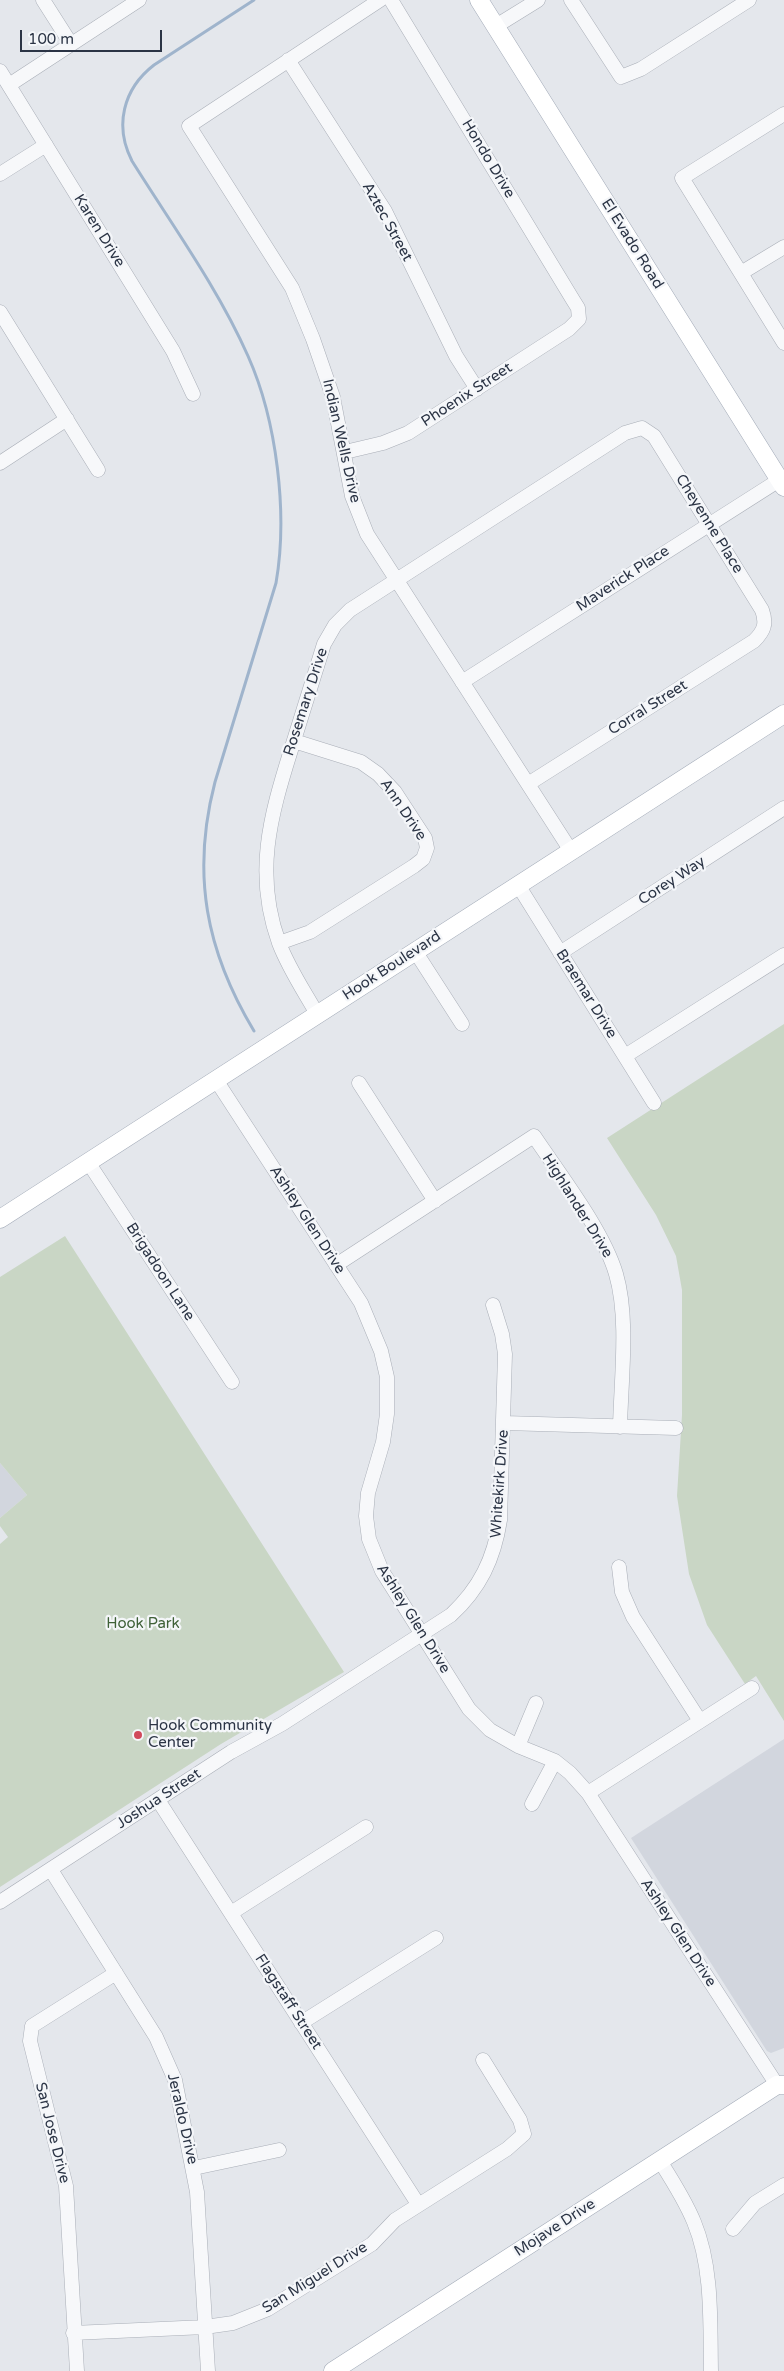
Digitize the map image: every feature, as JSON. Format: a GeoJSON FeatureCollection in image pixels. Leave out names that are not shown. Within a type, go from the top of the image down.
{"type":"FeatureCollection","features":[{"type":"Feature","properties":{"kind":"main road","name":"El Evado Road"},"geometry":{"type":"LineString","coordinates":[[479,0],[782,481]]}},
{"type":"Feature","properties":{"kind":"main road","name":"Hook Boulevard"},"geometry":{"type":"LineString","coordinates":[[0,1219],[784,714]]}},
{"type":"Feature","properties":{"kind":"main road","name":"Mojave Drive"},"geometry":{"type":"LineString","coordinates":[[333,2371],[660,2161],[782,2080]]}},
{"type":"Feature","properties":{"kind":"street"},"geometry":{"type":"LineString","coordinates":[[43,0],[71,44]]}},
{"type":"Feature","properties":{"kind":"street"},"geometry":{"type":"LineString","coordinates":[[9,85],[139,0]]}},
{"type":"Feature","properties":{"kind":"street"},"geometry":{"type":"LineString","coordinates":[[288,60],[380,0]]}},
{"type":"Feature","properties":{"kind":"street","name":"Hondo Drive"},"geometry":{"type":"LineString","coordinates":[[391,0],[578,308],[580,319]]}},
{"type":"Feature","properties":{"kind":"street"},"geometry":{"type":"LineString","coordinates":[[496,26],[538,0]]}},
{"type":"Feature","properties":{"kind":"street"},"geometry":{"type":"LineString","coordinates":[[571,0],[621,78],[641,69],[749,0]]}},
{"type":"Feature","properties":{"kind":"street","name":"Indian Wells Drive"},"geometry":{"type":"LineString","coordinates":[[288,60],[189,126],[292,288],[313,339],[333,397],[352,496],[367,534],[571,851]]}},
{"type":"Feature","properties":{"kind":"street","name":"Aztec Street"},"geometry":{"type":"LineString","coordinates":[[288,60],[385,211],[456,356],[477,389]]}},
{"type":"Feature","properties":{"kind":"street","name":"Karen Drive"},"geometry":{"type":"LineString","coordinates":[[0,71],[173,351],[194,394]]}},
{"type":"Feature","properties":{"kind":"street"},"geometry":{"type":"LineString","coordinates":[[784,114],[682,178],[784,343]]}},
{"type":"Feature","properties":{"kind":"street"},"geometry":{"type":"LineString","coordinates":[[0,174],[46,145]]}},
{"type":"Feature","properties":{"kind":"street"},"geometry":{"type":"LineString","coordinates":[[741,273],[784,247]]}},
{"type":"Feature","properties":{"kind":"street"},"geometry":{"type":"LineString","coordinates":[[0,314],[98,470]]}},
{"type":"Feature","properties":{"kind":"street","name":"Phoenix Street"},"geometry":{"type":"LineString","coordinates":[[345,452],[383,443],[408,433],[569,329],[580,319]]}},
{"type":"Feature","properties":{"kind":"street"},"geometry":{"type":"LineString","coordinates":[[0,463],[66,419]]}},
{"type":"Feature","properties":{"kind":"street","name":"Cheyenne Place"},"geometry":{"type":"LineString","coordinates":[[642,428],[654,436],[710,524],[762,610],[765,618],[765,628]]}},
{"type":"Feature","properties":{"kind":"street","name":"Rosemary Drive"},"geometry":{"type":"LineString","coordinates":[[317,1014],[291,970],[279,943],[267,888],[266,856],[272,811],[324,644],[335,625],[350,610],[625,432],[642,428]]}},
{"type":"Feature","properties":{"kind":"street","name":"Maverick Place"},"geometry":{"type":"LineString","coordinates":[[462,682],[710,524],[782,481]]}},
{"type":"Feature","properties":{"kind":"street","name":"Corral Street"},"geometry":{"type":"LineString","coordinates":[[528,784],[754,641],[765,628]]}},
{"type":"Feature","properties":{"kind":"street","name":"Ann Drive"},"geometry":{"type":"LineString","coordinates":[[279,943],[310,932],[406,871],[423,859],[427,848],[425,838],[394,792],[378,774],[361,762],[294,741]]}},
{"type":"Feature","properties":{"kind":"street","name":"Corey Way"},"geometry":{"type":"LineString","coordinates":[[560,953],[784,808]]}},
{"type":"Feature","properties":{"kind":"street","name":"Braemar Drive"},"geometry":{"type":"LineString","coordinates":[[518,885],[654,1104]]}},
{"type":"Feature","properties":{"kind":"street"},"geometry":{"type":"LineString","coordinates":[[415,951],[462,1024]]}},
{"type":"Feature","properties":{"kind":"street"},"geometry":{"type":"LineString","coordinates":[[625,1056],[784,955]]}},
{"type":"Feature","properties":{"kind":"street","name":"Ashley Glen Drive"},"geometry":{"type":"LineString","coordinates":[[216,1080],[361,1303],[371,1323],[381,1351],[386,1377],[387,1414],[383,1442],[368,1493],[366,1516],[369,1539],[382,1571],[469,1709],[490,1730],[518,1746],[555,1761],[570,1773],[588,1793],[782,2080]]}},
{"type":"Feature","properties":{"kind":"street"},"geometry":{"type":"LineString","coordinates":[[336,1265],[435,1201],[359,1083]]}},
{"type":"Feature","properties":{"kind":"street","name":"Highlander Drive"},"geometry":{"type":"LineString","coordinates":[[435,1201],[534,1136],[602,1241],[616,1275],[622,1305],[620,1426]]}},
{"type":"Feature","properties":{"kind":"street","name":"Brigadoon Lane"},"geometry":{"type":"LineString","coordinates":[[88,1162],[232,1382]]}},
{"type":"Feature","properties":{"kind":"street","name":"Whitekirk Drive"},"geometry":{"type":"LineString","coordinates":[[422,1634],[451,1615],[466,1601],[488,1568],[496,1544],[500,1520],[505,1354],[502,1334],[493,1305]]}},
{"type":"Feature","properties":{"kind":"street"},"geometry":{"type":"LineString","coordinates":[[504,1423],[676,1428]]}},
{"type":"Feature","properties":{"kind":"street"},"geometry":{"type":"LineString","coordinates":[[619,1567],[622,1592],[633,1617],[700,1721]]}},
{"type":"Feature","properties":{"kind":"street","name":"Joshua Street"},"geometry":{"type":"LineString","coordinates":[[0,1902],[231,1752],[282,1724],[422,1634]]}},
{"type":"Feature","properties":{"kind":"street"},"geometry":{"type":"LineString","coordinates":[[588,1793],[752,1688]]}},
{"type":"Feature","properties":{"kind":"street"},"geometry":{"type":"LineString","coordinates":[[518,1746],[536,1703]]}},
{"type":"Feature","properties":{"kind":"street"},"geometry":{"type":"LineString","coordinates":[[532,1804],[555,1761]]}},
{"type":"Feature","properties":{"kind":"street","name":"Flagstaff Street"},"geometry":{"type":"LineString","coordinates":[[158,1800],[418,2204]]}},
{"type":"Feature","properties":{"kind":"street"},"geometry":{"type":"LineString","coordinates":[[231,1913],[366,1827]]}},
{"type":"Feature","properties":{"kind":"street","name":"Jeraldo Drive"},"geometry":{"type":"LineString","coordinates":[[50,1870],[156,2037],[175,2080],[194,2168],[197,2192],[208,2371]]}},
{"type":"Feature","properties":{"kind":"street"},"geometry":{"type":"LineString","coordinates":[[302,2023],[436,1938]]}},
{"type":"Feature","properties":{"kind":"street","name":"San Jose Drive"},"geometry":{"type":"LineString","coordinates":[[77,2371],[73,2333],[66,2186],[30,2041],[32,2026],[116,1973]]}},
{"type":"Feature","properties":{"kind":"street","name":"San Miguel Drive"},"geometry":{"type":"LineString","coordinates":[[73,2333],[232,2324],[268,2309],[372,2244],[395,2220],[507,2149],[524,2134],[520,2120],[483,2060]]}},
{"type":"Feature","properties":{"kind":"street"},"geometry":{"type":"LineString","coordinates":[[194,2168],[279,2150]]}},
{"type":"Feature","properties":{"kind":"street"},"geometry":{"type":"LineString","coordinates":[[660,2161],[694,2222],[704,2258],[708,2282],[711,2371]]}},
{"type":"Feature","properties":{"kind":"street"},"geometry":{"type":"LineString","coordinates":[[733,2229],[755,2203],[784,2185]]}},
{"type":"Feature","properties":{"kind":"shaded area"},"geometry":{"type":"Polygon","coordinates":[[[0,1463],[27,1495],[0,1518],[0,1463]]]}},
{"type":"Feature","properties":{"kind":"shaded area"},"geometry":{"type":"Polygon","coordinates":[[[784,1739],[784,2048],[771,2053],[767,2051],[631,1838],[784,1739]]]}},
{"type":"Feature","properties":{"kind":"green space"},"geometry":{"type":"Polygon","coordinates":[[[784,1024],[784,1721],[756,1676],[745,1684],[707,1625],[689,1574],[677,1496],[682,1415],[682,1290],[676,1256],[656,1215],[607,1138],[784,1024]]]}},
{"type":"Feature","properties":{"kind":"green space","name":"Hook Park"},"geometry":{"type":"Polygon","coordinates":[[[65,1236],[344,1672],[221,1744],[0,1887],[0,1544],[8,1537],[0,1526],[0,1518],[27,1495],[0,1463],[0,1277],[65,1236]]]}},
{"type":"Feature","properties":{"kind":"waterway"},"geometry":{"type":"LineString","coordinates":[[254,0],[154,65],[143,75],[129,97],[123,122],[123,135],[132,161],[209,281],[248,356],[258,382],[273,438],[280,498],[281,528],[276,583],[215,782],[204,848],[204,880],[214,941],[224,971],[254,1031]]}},
{"type":"Feature","properties":{"kind":"place","name":"Hook Community Center"},"geometry":{"type":"Point","coordinates":[138,1735]}}]}
